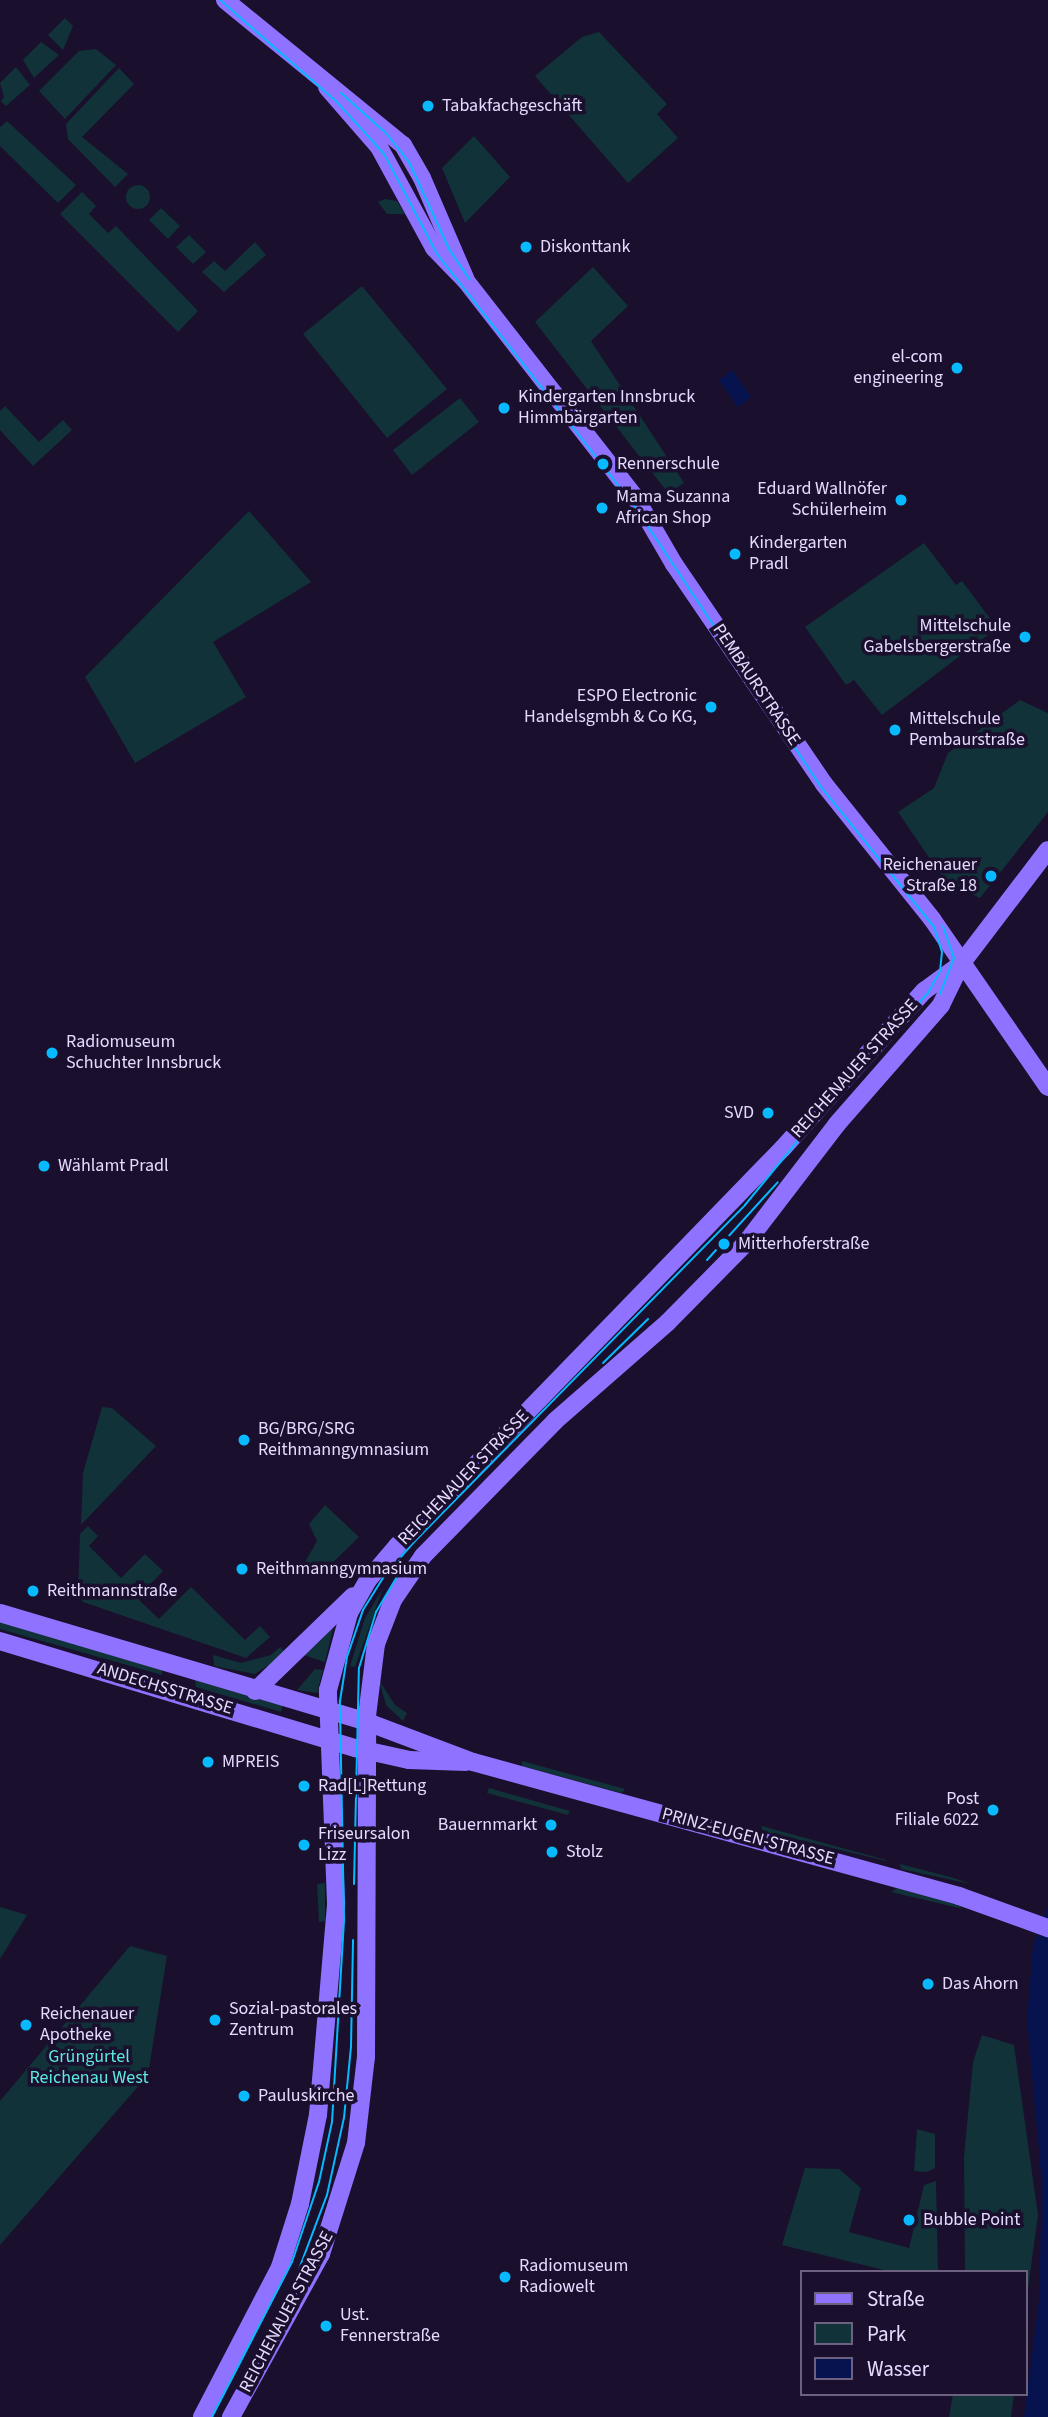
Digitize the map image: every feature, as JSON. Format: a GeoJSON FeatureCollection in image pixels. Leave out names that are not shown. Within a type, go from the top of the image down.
{"type":"FeatureCollection","features":[{"type":"Feature","properties":{"kind":"street"},"geometry":{"type":"LineString","coordinates":[[225,0],[327,88]]}},
{"type":"Feature","properties":{"kind":"street","name":"PEMBAURSTRASSE"},"geometry":{"type":"LineString","coordinates":[[327,88],[367,113],[412,160],[466,281]]}},
{"type":"Feature","properties":{"kind":"street","name":"PEMBAURSTRASSE"},"geometry":{"type":"LineString","coordinates":[[327,88],[379,147],[424,232],[466,281],[635,497],[674,564],[824,784],[932,919],[1048,1087]]}},
{"type":"Feature","properties":{"kind":"street","name":"REICHENAUER STRASSE"},"geometry":{"type":"LineString","coordinates":[[231,2417],[321,2254],[356,2143],[366,2057],[367,1722],[381,1629],[413,1568],[572,1404],[668,1322],[745,1244],[837,1124],[941,1005],[961,964],[1048,850]]}},
{"type":"Feature","properties":{"kind":"street","name":"REICHENAUER STRASSE"},"geometry":{"type":"LineString","coordinates":[[202,2417],[280,2267],[313,2141],[335,1930],[327,1712],[335,1655],[361,1589],[391,1553],[616,1316],[783,1148],[925,991],[961,964]]}},
{"type":"Feature","properties":{"kind":"street"},"geometry":{"type":"LineString","coordinates":[[255,1691],[361,1589]]}},
{"type":"Feature","properties":{"kind":"street","name":"ANDECHSSTRASSE"},"geometry":{"type":"LineString","coordinates":[[0,1613],[327,1712]]}},
{"type":"Feature","properties":{"kind":"street","name":"ANDECHSSTRASSE"},"geometry":{"type":"LineString","coordinates":[[0,1641],[183,1694],[328,1740]]}},
{"type":"Feature","properties":{"kind":"street"},"geometry":{"type":"LineString","coordinates":[[183,1694],[190,1671]]}},
{"type":"Feature","properties":{"kind":"street","name":"PRINZ-EUGEN-STRASSE"},"geometry":{"type":"LineString","coordinates":[[327,1712],[367,1722],[473,1762],[749,1836],[1021,1917],[1048,1928]]}},
{"type":"Feature","properties":{"kind":"street","name":"PRINZ-EUGEN-STRASSE"},"geometry":{"type":"LineString","coordinates":[[328,1740],[409,1760],[473,1762]]}},
{"type":"Feature","properties":{"kind":"green space"},"geometry":{"type":"Polygon","coordinates":[[[65,18],[73,26],[63,50],[48,35],[65,18]]]}},
{"type":"Feature","properties":{"kind":"green space"},"geometry":{"type":"Polygon","coordinates":[[[599,32],[667,104],[657,114],[678,138],[628,183],[535,76],[582,37],[599,32]]]}},
{"type":"Feature","properties":{"kind":"green space"},"geometry":{"type":"Polygon","coordinates":[[[41,42],[59,55],[34,78],[23,60],[41,42]]]}},
{"type":"Feature","properties":{"kind":"green space"},"geometry":{"type":"Polygon","coordinates":[[[96,49],[116,65],[65,119],[39,91],[79,51],[96,49]]]}},
{"type":"Feature","properties":{"kind":"green space"},"geometry":{"type":"Polygon","coordinates":[[[16,67],[30,85],[6,106],[1,101],[4,97],[0,83],[16,67]]]}},
{"type":"Feature","properties":{"kind":"green space"},"geometry":{"type":"Polygon","coordinates":[[[119,68],[134,84],[82,137],[128,174],[115,187],[68,139],[66,124],[119,68]]]}},
{"type":"Feature","properties":{"kind":"green space"},"geometry":{"type":"Polygon","coordinates":[[[7,121],[76,185],[58,203],[0,146],[0,127],[7,121]]]}},
{"type":"Feature","properties":{"kind":"green space"},"geometry":{"type":"Polygon","coordinates":[[[474,136],[510,177],[465,223],[442,168],[474,136]]]}},
{"type":"Feature","properties":{"kind":"green space"},"geometry":{"type":"Polygon","coordinates":[[[138,185],[146,189],[150,197],[146,205],[138,209],[130,205],[126,197],[130,189],[138,185]]]}},
{"type":"Feature","properties":{"kind":"green space"},"geometry":{"type":"Polygon","coordinates":[[[82,192],[96,206],[89,214],[108,233],[116,226],[198,311],[178,332],[60,214],[82,192]]]}},
{"type":"Feature","properties":{"kind":"green space"},"geometry":{"type":"Polygon","coordinates":[[[385,199],[397,201],[405,214],[387,214],[378,202],[385,199]]]}},
{"type":"Feature","properties":{"kind":"green space"},"geometry":{"type":"Polygon","coordinates":[[[161,208],[180,226],[168,239],[149,220],[161,208]]]}},
{"type":"Feature","properties":{"kind":"green space"},"geometry":{"type":"Polygon","coordinates":[[[189,235],[206,252],[193,264],[176,247],[189,235]]]}},
{"type":"Feature","properties":{"kind":"green space"},"geometry":{"type":"Polygon","coordinates":[[[255,242],[266,255],[224,292],[202,272],[214,261],[225,271],[255,242]]]}},
{"type":"Feature","properties":{"kind":"green space"},"geometry":{"type":"Polygon","coordinates":[[[593,267],[628,306],[591,341],[684,483],[668,493],[535,322],[593,267]]]}},
{"type":"Feature","properties":{"kind":"green space"},"geometry":{"type":"Polygon","coordinates":[[[362,286],[447,389],[387,438],[303,334],[362,286]]]}},
{"type":"Feature","properties":{"kind":"green space"},"geometry":{"type":"Polygon","coordinates":[[[460,398],[479,422],[412,475],[393,450],[460,398]]]}},
{"type":"Feature","properties":{"kind":"green space"},"geometry":{"type":"Polygon","coordinates":[[[5,406],[39,442],[63,420],[72,430],[33,466],[0,430],[0,411],[5,406]]]}},
{"type":"Feature","properties":{"kind":"green space"},"geometry":{"type":"Polygon","coordinates":[[[249,511],[311,582],[213,642],[246,697],[135,763],[85,677],[249,511]]]}},
{"type":"Feature","properties":{"kind":"green space"},"geometry":{"type":"Polygon","coordinates":[[[924,543],[956,585],[962,581],[997,628],[882,715],[854,680],[846,685],[805,627],[924,543]]]}},
{"type":"Feature","properties":{"kind":"green space"},"geometry":{"type":"Polygon","coordinates":[[[1020,700],[1048,713],[1048,812],[980,898],[967,892],[954,894],[898,812],[934,788],[948,753],[1020,700]]]}},
{"type":"Feature","properties":{"kind":"green space"},"geometry":{"type":"Polygon","coordinates":[[[102,1407],[112,1408],[156,1446],[81,1525],[83,1473],[102,1407]]]}},
{"type":"Feature","properties":{"kind":"green space"},"geometry":{"type":"Polygon","coordinates":[[[325,1505],[359,1537],[319,1576],[305,1562],[317,1541],[309,1524],[325,1505]]]}},
{"type":"Feature","properties":{"kind":"green space"},"geometry":{"type":"Polygon","coordinates":[[[88,1526],[98,1536],[89,1546],[121,1578],[145,1554],[163,1571],[137,1598],[159,1619],[191,1587],[245,1640],[260,1626],[270,1637],[246,1658],[83,1602],[78,1593],[80,1534],[88,1526]]]}},
{"type":"Feature","properties":{"kind":"green space"},"geometry":{"type":"Polygon","coordinates":[[[383,1588],[355,1667],[350,1666],[365,1618],[383,1588]]]}},
{"type":"Feature","properties":{"kind":"green space"},"geometry":{"type":"Polygon","coordinates":[[[0,1620],[162,1669],[162,1675],[0,1629],[0,1620]]]}},
{"type":"Feature","properties":{"kind":"green space"},"geometry":{"type":"Polygon","coordinates":[[[334,1624],[325,1662],[301,1654],[334,1624]]]}},
{"type":"Feature","properties":{"kind":"green space"},"geometry":{"type":"Polygon","coordinates":[[[280,1647],[286,1653],[255,1674],[214,1666],[213,1655],[241,1663],[271,1655],[280,1647]]]}},
{"type":"Feature","properties":{"kind":"green space"},"geometry":{"type":"Polygon","coordinates":[[[315,1669],[323,1670],[317,1693],[297,1690],[315,1669]]]}},
{"type":"Feature","properties":{"kind":"green space"},"geometry":{"type":"Polygon","coordinates":[[[195,1680],[283,1705],[281,1712],[196,1687],[195,1680]]]}},
{"type":"Feature","properties":{"kind":"green space"},"geometry":{"type":"Polygon","coordinates":[[[379,1680],[395,1705],[407,1713],[403,1721],[386,1705],[379,1680]]]}},
{"type":"Feature","properties":{"kind":"green space"},"geometry":{"type":"Polygon","coordinates":[[[522,1761],[625,1789],[622,1793],[522,1766],[522,1761]]]}},
{"type":"Feature","properties":{"kind":"green space"},"geometry":{"type":"Polygon","coordinates":[[[489,1788],[570,1811],[568,1815],[487,1793],[489,1788]]]}},
{"type":"Feature","properties":{"kind":"green space"},"geometry":{"type":"Polygon","coordinates":[[[762,1826],[886,1860],[886,1861],[762,1831],[762,1826]]]}},
{"type":"Feature","properties":{"kind":"green space"},"geometry":{"type":"Polygon","coordinates":[[[900,1864],[954,1878],[971,1884],[901,1869],[900,1864]]]}},
{"type":"Feature","properties":{"kind":"green space"},"geometry":{"type":"Polygon","coordinates":[[[325,1883],[325,1921],[319,1922],[317,1884],[325,1883]]]}},
{"type":"Feature","properties":{"kind":"green space"},"geometry":{"type":"Polygon","coordinates":[[[897,1888],[956,1904],[963,1909],[891,1892],[897,1888]]]}},
{"type":"Feature","properties":{"kind":"green space"},"geometry":{"type":"Polygon","coordinates":[[[0,1907],[27,1915],[0,1959],[0,1907]]]}},
{"type":"Feature","properties":{"kind":"green space","name":"Grüngürtel Reichenau West"},"geometry":{"type":"Polygon","coordinates":[[[130,1946],[167,1956],[148,2075],[0,2245],[0,2101],[130,1946]]]}},
{"type":"Feature","properties":{"kind":"green space"},"geometry":{"type":"Polygon","coordinates":[[[982,2035],[1014,2045],[1038,2215],[1027,2296],[1027,2270],[965,2270],[964,2157],[973,2062],[982,2035]]]}},
{"type":"Feature","properties":{"kind":"green space"},"geometry":{"type":"Polygon","coordinates":[[[917,2129],[935,2134],[935,2168],[927,2172],[914,2171],[917,2129]]]}},
{"type":"Feature","properties":{"kind":"green space"},"geometry":{"type":"Polygon","coordinates":[[[805,2168],[839,2169],[861,2188],[849,2232],[909,2248],[924,2185],[936,2181],[938,2270],[884,2270],[782,2245],[805,2168]]]}},
{"type":"Feature","properties":{"kind":"green space"},"geometry":{"type":"Polygon","coordinates":[[[953,2396],[1014,2396],[1011,2417],[949,2417],[953,2396]]]}},
{"type":"Feature","properties":{"kind":"water"},"geometry":{"type":"Polygon","coordinates":[[[732,370],[751,397],[738,407],[719,380],[732,370]]]}},
{"type":"Feature","properties":{"kind":"water"},"geometry":{"type":"Polygon","coordinates":[[[1048,1906],[1048,2417],[1024,2417],[1039,2300],[1042,2185],[1027,2019],[1033,1946],[1048,1906]]]}},
{"type":"Feature","properties":{"kind":"tram line"},"geometry":{"type":"LineString","coordinates":[[212,2417],[292,2262],[319,2182],[332,2122],[344,1919],[340,1701],[347,1657],[363,1610],[384,1576],[414,1542],[745,1205],[837,1093],[928,993],[940,971],[942,952],[934,927],[821,787],[633,504],[437,254],[384,154],[337,102],[220,0]]}},
{"type":"Feature","properties":{"kind":"tram line"},"geometry":{"type":"LineString","coordinates":[[341,93],[387,134],[409,162],[449,249],[470,280]]}},
{"type":"Feature","properties":{"kind":"tram line"},"geometry":{"type":"LineString","coordinates":[[940,994],[954,958],[943,926]]}},
{"type":"Feature","properties":{"kind":"tram line"},"geometry":{"type":"LineString","coordinates":[[707,1260],[778,1182]]}},
{"type":"Feature","properties":{"kind":"tram line"},"geometry":{"type":"LineString","coordinates":[[603,1363],[648,1319]]}},
{"type":"Feature","properties":{"kind":"tram line"},"geometry":{"type":"LineString","coordinates":[[354,1884],[359,1668],[376,1612],[404,1565]]}},
{"type":"Feature","properties":{"kind":"tram line"},"geometry":{"type":"LineString","coordinates":[[293,2285],[327,2195],[344,2118],[351,2046],[353,1940]]}},
{"type":"Feature","properties":{"kind":"place","name":"Tabakfachgeschäft"},"geometry":{"type":"Point","coordinates":[428,106]}},
{"type":"Feature","properties":{"kind":"place","name":"Diskonttank"},"geometry":{"type":"Point","coordinates":[526,247]}},
{"type":"Feature","properties":{"kind":"place","name":"el-com engineering"},"geometry":{"type":"Point","coordinates":[957,368]}},
{"type":"Feature","properties":{"kind":"place","name":"Kindergarten Innsbruck Himmbärgarten"},"geometry":{"type":"Point","coordinates":[504,408]}},
{"type":"Feature","properties":{"kind":"place","name":"Rennerschule"},"geometry":{"type":"Point","coordinates":[603,464]}},
{"type":"Feature","properties":{"kind":"place","name":"Eduard Wallnöfer Schülerheim"},"geometry":{"type":"Point","coordinates":[901,500]}},
{"type":"Feature","properties":{"kind":"place","name":"Mama Suzanna African Shop"},"geometry":{"type":"Point","coordinates":[602,508]}},
{"type":"Feature","properties":{"kind":"place","name":"Kindergarten Pradl"},"geometry":{"type":"Point","coordinates":[735,554]}},
{"type":"Feature","properties":{"kind":"place","name":"Mittelschule Gabelsbergerstraße"},"geometry":{"type":"Point","coordinates":[1025,637]}},
{"type":"Feature","properties":{"kind":"place","name":"ESPO Electronic Handelsgmbh & Co KG,"},"geometry":{"type":"Point","coordinates":[711,707]}},
{"type":"Feature","properties":{"kind":"place","name":"Mittelschule Pembaurstraße"},"geometry":{"type":"Point","coordinates":[895,730]}},
{"type":"Feature","properties":{"kind":"place","name":"Reichenauer Straße 18"},"geometry":{"type":"Point","coordinates":[991,876]}},
{"type":"Feature","properties":{"kind":"place","name":"Radiomuseum Schuchter Innsbruck"},"geometry":{"type":"Point","coordinates":[52,1053]}},
{"type":"Feature","properties":{"kind":"place","name":"SVD"},"geometry":{"type":"Point","coordinates":[768,1113]}},
{"type":"Feature","properties":{"kind":"place","name":"Wählamt Pradl"},"geometry":{"type":"Point","coordinates":[44,1166]}},
{"type":"Feature","properties":{"kind":"place","name":"Mitterhoferstraße"},"geometry":{"type":"Point","coordinates":[724,1244]}},
{"type":"Feature","properties":{"kind":"place","name":"BG/BRG/SRG Reithmanngymnasium"},"geometry":{"type":"Point","coordinates":[244,1440]}},
{"type":"Feature","properties":{"kind":"place","name":"Reithmanngymnasium"},"geometry":{"type":"Point","coordinates":[242,1569]}},
{"type":"Feature","properties":{"kind":"place","name":"Reithmannstraße"},"geometry":{"type":"Point","coordinates":[33,1591]}},
{"type":"Feature","properties":{"kind":"place","name":"MPREIS"},"geometry":{"type":"Point","coordinates":[208,1762]}},
{"type":"Feature","properties":{"kind":"place","name":"Rad[L]Rettung"},"geometry":{"type":"Point","coordinates":[304,1786]}},
{"type":"Feature","properties":{"kind":"place","name":"Post Filiale 6022"},"geometry":{"type":"Point","coordinates":[993,1810]}},
{"type":"Feature","properties":{"kind":"place","name":"Bauernmarkt"},"geometry":{"type":"Point","coordinates":[551,1825]}},
{"type":"Feature","properties":{"kind":"place","name":"Friseursalon Lizz"},"geometry":{"type":"Point","coordinates":[304,1845]}},
{"type":"Feature","properties":{"kind":"place","name":"Stolz"},"geometry":{"type":"Point","coordinates":[552,1852]}},
{"type":"Feature","properties":{"kind":"place","name":"Das Ahorn"},"geometry":{"type":"Point","coordinates":[928,1984]}},
{"type":"Feature","properties":{"kind":"place","name":"Sozial-pastorales Zentrum"},"geometry":{"type":"Point","coordinates":[215,2020]}},
{"type":"Feature","properties":{"kind":"place","name":"Reichenauer Apotheke"},"geometry":{"type":"Point","coordinates":[26,2025]}},
{"type":"Feature","properties":{"kind":"place","name":"Pauluskirche"},"geometry":{"type":"Point","coordinates":[244,2096]}},
{"type":"Feature","properties":{"kind":"place","name":"Bubble Point"},"geometry":{"type":"Point","coordinates":[909,2220]}},
{"type":"Feature","properties":{"kind":"place","name":"Radiomuseum Radiowelt"},"geometry":{"type":"Point","coordinates":[505,2277]}},
{"type":"Feature","properties":{"kind":"place","name":"Ust. Fennerstraße"},"geometry":{"type":"Point","coordinates":[326,2326]}}]}
